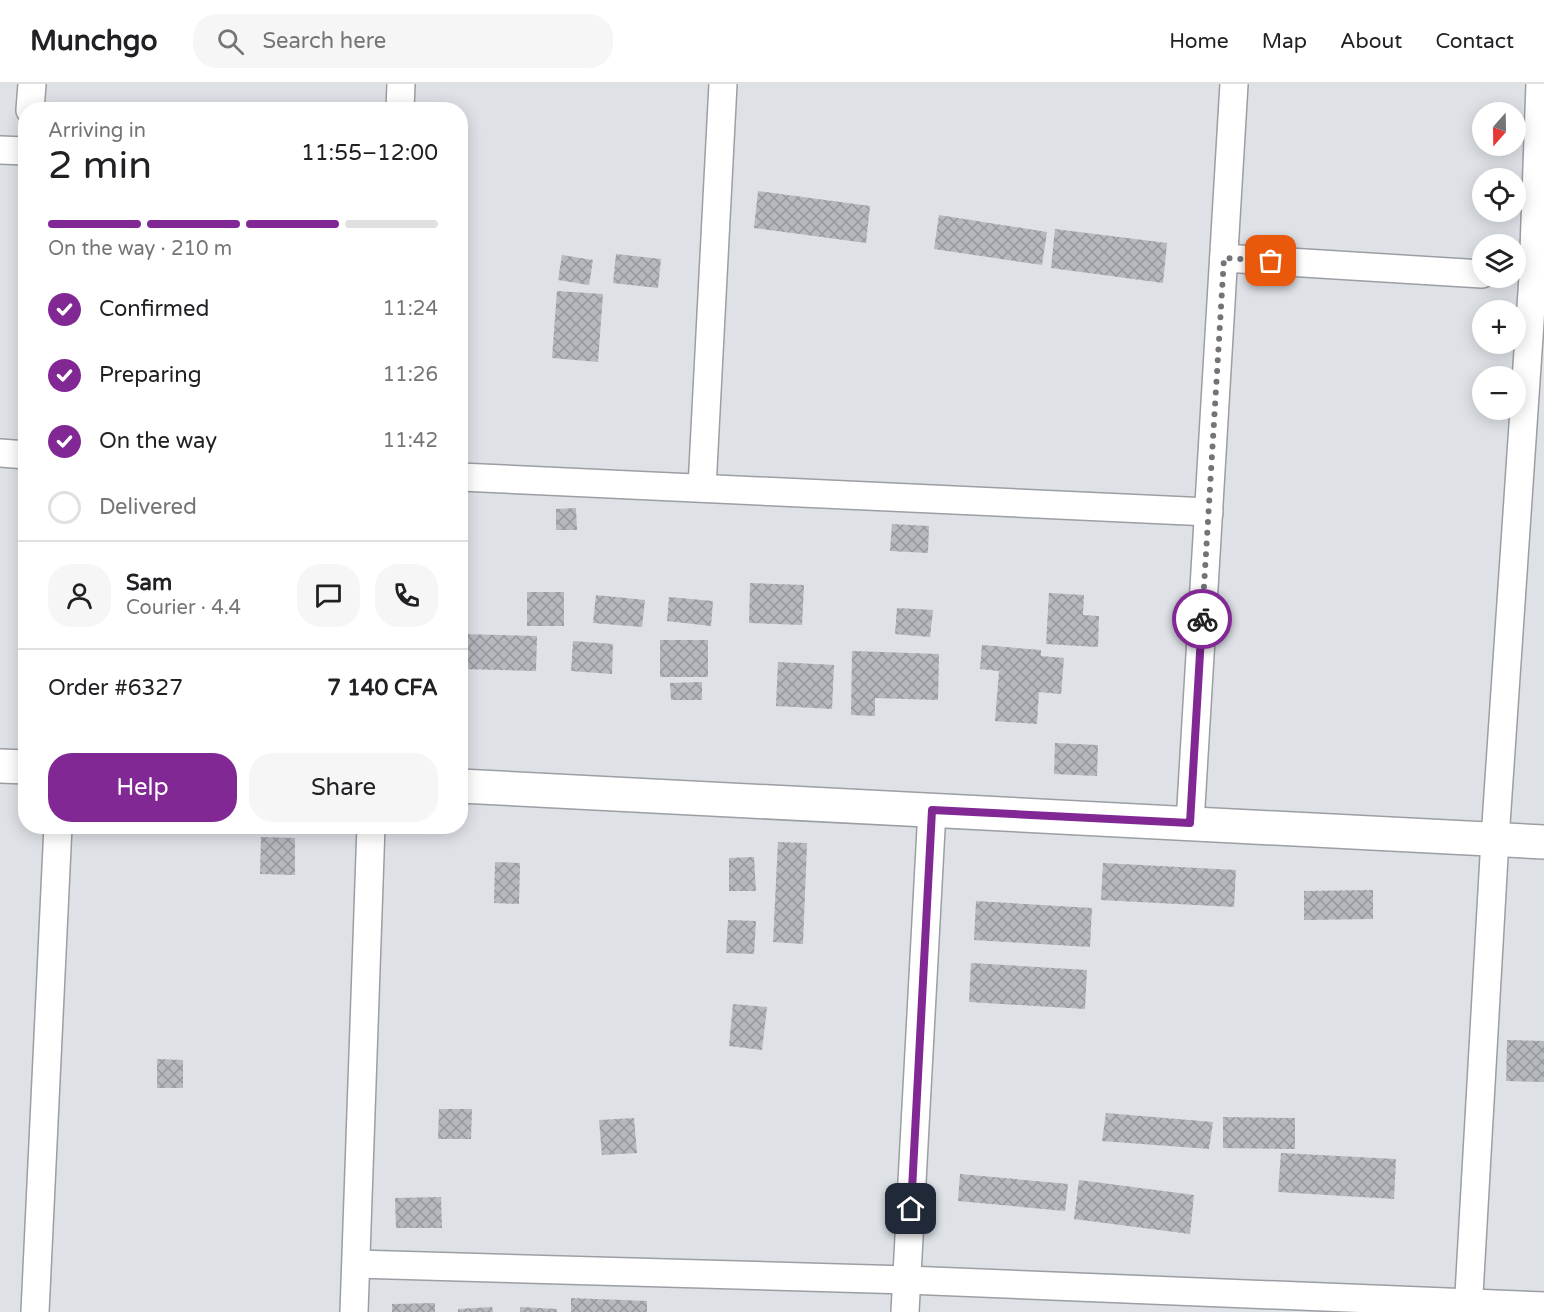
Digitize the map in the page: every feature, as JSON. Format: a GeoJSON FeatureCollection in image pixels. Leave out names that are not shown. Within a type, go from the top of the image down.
{"type":"FeatureCollection","features":[{"type":"Feature","properties":{"kind":"main road"},"geometry":{"type":"LineString","coordinates":[[0,766],[18,767]]}},
{"type":"Feature","properties":{"kind":"main road"},"geometry":{"type":"LineString","coordinates":[[468,786],[1544,842]]}},
{"type":"Feature","properties":{"kind":"street"},"geometry":{"type":"LineString","coordinates":[[31,102],[32,84]]}},
{"type":"Feature","properties":{"kind":"street"},"geometry":{"type":"LineString","coordinates":[[400,102],[401,84]]}},
{"type":"Feature","properties":{"kind":"street"},"geometry":{"type":"LineString","coordinates":[[702,488],[723,84]]}},
{"type":"Feature","properties":{"kind":"street"},"geometry":{"type":"LineString","coordinates":[[1190,823],[1234,84]]}},
{"type":"Feature","properties":{"kind":"street"},"geometry":{"type":"LineString","coordinates":[[1468,1307],[1531,277],[1540,84]]}},
{"type":"Feature","properties":{"kind":"street"},"geometry":{"type":"LineString","coordinates":[[0,150],[18,151]]}},
{"type":"Feature","properties":{"kind":"street"},"geometry":{"type":"LineString","coordinates":[[1224,258],[1472,273]]}},
{"type":"Feature","properties":{"kind":"street"},"geometry":{"type":"LineString","coordinates":[[0,453],[18,454]]}},
{"type":"Feature","properties":{"kind":"street"},"geometry":{"type":"LineString","coordinates":[[468,477],[1209,512]]}},
{"type":"Feature","properties":{"kind":"street"},"geometry":{"type":"LineString","coordinates":[[906,1312],[932,810]]}},
{"type":"Feature","properties":{"kind":"street"},"geometry":{"type":"LineString","coordinates":[[35,1312],[58,834]]}},
{"type":"Feature","properties":{"kind":"street"},"geometry":{"type":"LineString","coordinates":[[354,1312],[371,834]]}},
{"type":"Feature","properties":{"kind":"street"},"geometry":{"type":"LineString","coordinates":[[357,1264],[907,1280],[1468,1307],[1544,1306]]}},
{"type":"Feature","properties":{"kind":"building"},"geometry":{"type":"Polygon","coordinates":[[[758,191],[870,206],[866,243],[754,228],[758,191]]]}},
{"type":"Feature","properties":{"kind":"building"},"geometry":{"type":"Polygon","coordinates":[[[939,215],[1047,232],[1042,265],[934,249],[939,215]]]}},
{"type":"Feature","properties":{"kind":"building"},"geometry":{"type":"Polygon","coordinates":[[[1055,229],[1167,243],[1163,283],[1051,268],[1055,229]]]}},
{"type":"Feature","properties":{"kind":"building"},"geometry":{"type":"Polygon","coordinates":[[[616,254],[661,259],[658,288],[613,283],[616,254]]]}},
{"type":"Feature","properties":{"kind":"building"},"geometry":{"type":"Polygon","coordinates":[[[562,255],[593,260],[589,285],[558,280],[562,255]]]}},
{"type":"Feature","properties":{"kind":"building"},"geometry":{"type":"Polygon","coordinates":[[[557,291],[603,294],[598,362],[552,358],[557,291]]]}},
{"type":"Feature","properties":{"kind":"building"},"geometry":{"type":"Polygon","coordinates":[[[576,508],[577,530],[556,530],[556,509],[576,508]]]}},
{"type":"Feature","properties":{"kind":"building"},"geometry":{"type":"Polygon","coordinates":[[[892,524],[929,526],[928,553],[890,551],[892,524]]]}},
{"type":"Feature","properties":{"kind":"building"},"geometry":{"type":"Polygon","coordinates":[[[750,583],[804,585],[802,625],[749,623],[750,583]]]}},
{"type":"Feature","properties":{"kind":"building"},"geometry":{"type":"Polygon","coordinates":[[[527,592],[564,592],[564,626],[527,626],[527,592]]]}},
{"type":"Feature","properties":{"kind":"building"},"geometry":{"type":"Polygon","coordinates":[[[1049,593],[1084,595],[1083,615],[1099,616],[1098,647],[1046,644],[1049,593]]]}},
{"type":"Feature","properties":{"kind":"building"},"geometry":{"type":"Polygon","coordinates":[[[596,595],[645,600],[642,627],[593,623],[596,595]]]}},
{"type":"Feature","properties":{"kind":"building"},"geometry":{"type":"Polygon","coordinates":[[[669,597],[713,601],[711,626],[667,621],[669,597]]]}},
{"type":"Feature","properties":{"kind":"building"},"geometry":{"type":"Polygon","coordinates":[[[897,608],[933,610],[930,637],[895,634],[897,608]]]}},
{"type":"Feature","properties":{"kind":"building"},"geometry":{"type":"Polygon","coordinates":[[[468,634],[537,636],[536,671],[468,669],[468,634]]]}},
{"type":"Feature","properties":{"kind":"building"},"geometry":{"type":"Polygon","coordinates":[[[660,640],[708,640],[708,677],[660,677],[660,640]]]}},
{"type":"Feature","properties":{"kind":"building"},"geometry":{"type":"Polygon","coordinates":[[[573,641],[613,644],[612,674],[571,671],[573,641]]]}},
{"type":"Feature","properties":{"kind":"building"},"geometry":{"type":"Polygon","coordinates":[[[982,645],[1041,650],[1041,656],[1064,658],[1061,694],[1039,692],[1037,724],[995,721],[999,671],[980,669],[982,645]]]}},
{"type":"Feature","properties":{"kind":"building"},"geometry":{"type":"Polygon","coordinates":[[[852,651],[939,654],[938,700],[875,698],[875,716],[851,715],[852,651]]]}},
{"type":"Feature","properties":{"kind":"building"},"geometry":{"type":"Polygon","coordinates":[[[778,662],[834,665],[832,709],[776,706],[778,662]]]}},
{"type":"Feature","properties":{"kind":"building"},"geometry":{"type":"Polygon","coordinates":[[[702,682],[702,700],[671,700],[670,683],[702,682]]]}},
{"type":"Feature","properties":{"kind":"building"},"geometry":{"type":"Polygon","coordinates":[[[1055,743],[1098,745],[1097,776],[1054,774],[1055,743]]]}},
{"type":"Feature","properties":{"kind":"building"},"geometry":{"type":"Polygon","coordinates":[[[261,837],[295,838],[295,875],[260,874],[261,837]]]}},
{"type":"Feature","properties":{"kind":"building"},"geometry":{"type":"Polygon","coordinates":[[[778,842],[807,843],[803,944],[773,942],[778,842]]]}},
{"type":"Feature","properties":{"kind":"building"},"geometry":{"type":"Polygon","coordinates":[[[754,857],[756,891],[729,891],[729,858],[754,857]]]}},
{"type":"Feature","properties":{"kind":"building"},"geometry":{"type":"Polygon","coordinates":[[[495,862],[520,863],[519,904],[494,903],[495,862]]]}},
{"type":"Feature","properties":{"kind":"building"},"geometry":{"type":"Polygon","coordinates":[[[1103,863],[1236,870],[1234,907],[1101,900],[1103,863]]]}},
{"type":"Feature","properties":{"kind":"building"},"geometry":{"type":"Polygon","coordinates":[[[1373,890],[1373,919],[1304,920],[1304,891],[1373,890]]]}},
{"type":"Feature","properties":{"kind":"building"},"geometry":{"type":"Polygon","coordinates":[[[976,901],[1092,908],[1090,947],[974,940],[976,901]]]}},
{"type":"Feature","properties":{"kind":"building"},"geometry":{"type":"Polygon","coordinates":[[[728,920],[756,921],[754,954],[726,953],[728,920]]]}},
{"type":"Feature","properties":{"kind":"building"},"geometry":{"type":"Polygon","coordinates":[[[971,963],[1087,970],[1085,1009],[969,1002],[971,963]]]}},
{"type":"Feature","properties":{"kind":"building"},"geometry":{"type":"Polygon","coordinates":[[[733,1004],[767,1007],[762,1050],[729,1046],[733,1004]]]}},
{"type":"Feature","properties":{"kind":"building"},"geometry":{"type":"Polygon","coordinates":[[[1507,1040],[1544,1041],[1544,1082],[1506,1081],[1507,1040]]]}},
{"type":"Feature","properties":{"kind":"building"},"geometry":{"type":"Polygon","coordinates":[[[157,1059],[183,1060],[183,1088],[157,1088],[157,1059]]]}},
{"type":"Feature","properties":{"kind":"building"},"geometry":{"type":"Polygon","coordinates":[[[439,1109],[472,1109],[471,1139],[438,1139],[439,1109]]]}},
{"type":"Feature","properties":{"kind":"building"},"geometry":{"type":"Polygon","coordinates":[[[1106,1113],[1213,1122],[1209,1149],[1102,1141],[1106,1113]]]}},
{"type":"Feature","properties":{"kind":"building"},"geometry":{"type":"Polygon","coordinates":[[[1223,1117],[1295,1118],[1295,1149],[1223,1148],[1223,1117]]]}},
{"type":"Feature","properties":{"kind":"building"},"geometry":{"type":"Polygon","coordinates":[[[634,1118],[637,1153],[602,1155],[599,1120],[634,1118]]]}},
{"type":"Feature","properties":{"kind":"building"},"geometry":{"type":"Polygon","coordinates":[[[1281,1153],[1396,1159],[1394,1199],[1278,1192],[1281,1153]]]}},
{"type":"Feature","properties":{"kind":"building"},"geometry":{"type":"Polygon","coordinates":[[[960,1174],[1068,1184],[1065,1211],[958,1201],[960,1174]]]}},
{"type":"Feature","properties":{"kind":"building"},"geometry":{"type":"Polygon","coordinates":[[[1079,1180],[1194,1195],[1190,1234],[1074,1219],[1079,1180]]]}},
{"type":"Feature","properties":{"kind":"building"},"geometry":{"type":"Polygon","coordinates":[[[441,1197],[442,1228],[396,1228],[395,1198],[441,1197]]]}},
{"type":"Feature","properties":{"kind":"building"},"geometry":{"type":"Polygon","coordinates":[[[571,1298],[647,1301],[647,1312],[571,1312],[571,1298]]]}},
{"type":"Feature","properties":{"kind":"building"},"geometry":{"type":"Polygon","coordinates":[[[435,1303],[435,1312],[392,1312],[392,1304],[435,1303]]]}},
{"type":"Feature","properties":{"kind":"building"},"geometry":{"type":"Polygon","coordinates":[[[492,1307],[493,1312],[458,1312],[458,1309],[492,1307]]]}},
{"type":"Feature","properties":{"kind":"building"},"geometry":{"type":"Polygon","coordinates":[[[520,1307],[557,1309],[557,1312],[520,1312],[520,1307]]]}},
{"type":"Feature","properties":{"kind":"way so far"},"geometry":{"type":"LineString","coordinates":[[1202,619],[1224,258],[1271,261]]}},
{"type":"Feature","properties":{"kind":"route"},"geometry":{"type":"LineString","coordinates":[[911,1209],[932,810],[1190,823],[1202,619]]}}]}
